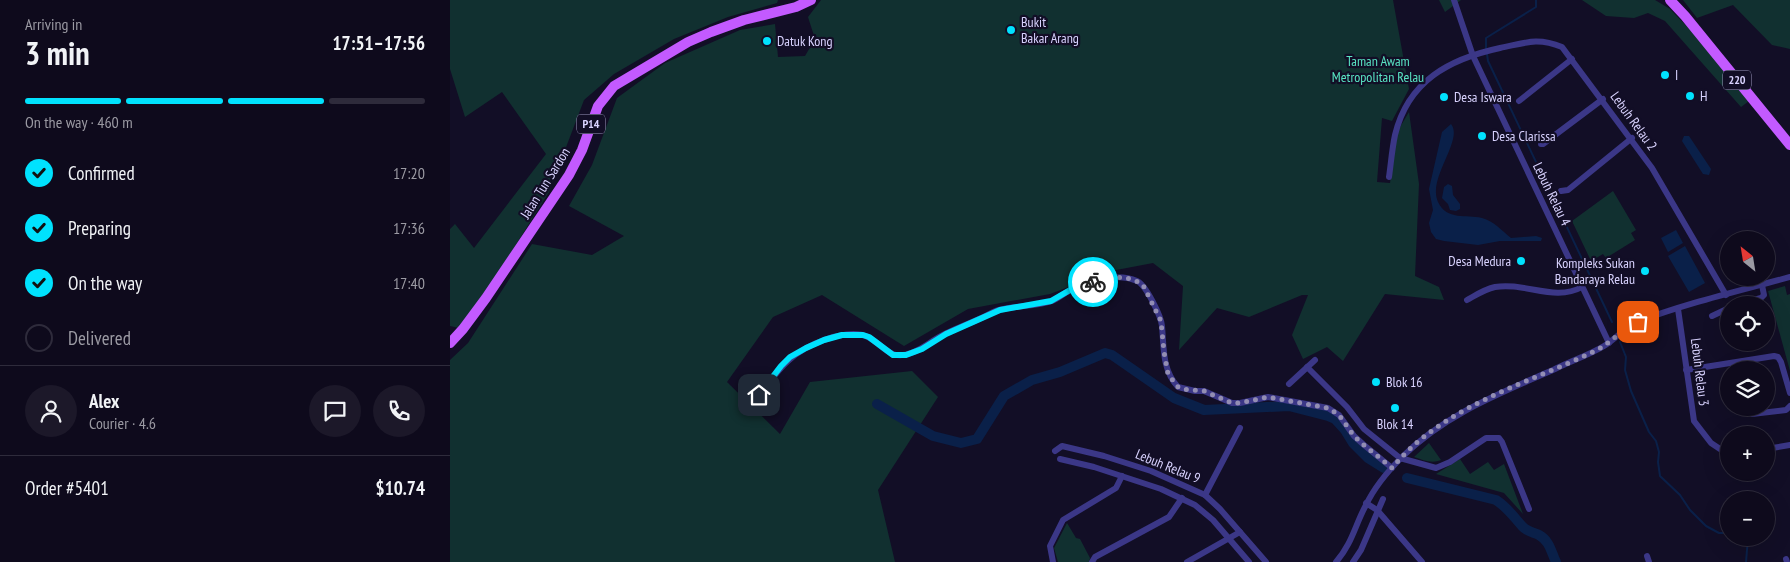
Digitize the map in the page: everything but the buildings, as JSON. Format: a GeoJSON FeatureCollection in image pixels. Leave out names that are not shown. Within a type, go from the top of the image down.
{"type":"FeatureCollection","features":[{"type":"Feature","properties":{"kind":"main road","name":"Jalan Tun Sardon"},"geometry":{"type":"LineString","coordinates":[[450,343],[486,298],[569,175],[582,150],[598,106],[614,86],[680,46],[711,32],[744,20],[796,7],[811,0]]}},
{"type":"Feature","properties":{"kind":"main road","name":"220"},"geometry":{"type":"LineString","coordinates":[[1670,0],[1790,145]]}},
{"type":"Feature","properties":{"kind":"street","name":"Lebuh Relau 4"},"geometry":{"type":"LineString","coordinates":[[1454,0],[1472,56],[1609,343]]}},
{"type":"Feature","properties":{"kind":"street","name":"Lebuh Relau 2"},"geometry":{"type":"LineString","coordinates":[[1389,177],[1394,137],[1406,106],[1430,76],[1448,65],[1488,51],[1537,40],[1549,42],[1562,47],[1632,138],[1652,168],[1726,295]]}},
{"type":"Feature","properties":{"kind":"street"},"geometry":{"type":"LineString","coordinates":[[1519,101],[1572,59]]}},
{"type":"Feature","properties":{"kind":"street"},"geometry":{"type":"LineString","coordinates":[[1541,144],[1602,99]]}},
{"type":"Feature","properties":{"kind":"street"},"geometry":{"type":"LineString","coordinates":[[1561,191],[1568,190],[1632,138]]}},
{"type":"Feature","properties":{"kind":"street"},"geometry":{"type":"LineString","coordinates":[[759,395],[790,357],[824,340],[842,335],[863,335],[869,337],[893,355],[906,355],[922,349],[946,334],[1000,310],[1051,301],[1070,290],[1090,282],[1115,277],[1125,278],[1138,281],[1146,290],[1161,321],[1168,374],[1178,387],[1204,391],[1232,403],[1268,397],[1328,408],[1339,415],[1354,436],[1392,468]]}},
{"type":"Feature","properties":{"kind":"street"},"geometry":{"type":"LineString","coordinates":[[1775,281],[1790,277]]}},
{"type":"Feature","properties":{"kind":"street"},"geometry":{"type":"LineString","coordinates":[[1336,562],[1345,552],[1352,539],[1366,503],[1400,458],[1426,436],[1459,413],[1591,353],[1609,343],[1627,327],[1678,309],[1758,286]]}},
{"type":"Feature","properties":{"kind":"street"},"geometry":{"type":"LineString","coordinates":[[1467,300],[1485,290],[1497,287],[1527,287],[1562,294],[1582,287]]}},
{"type":"Feature","properties":{"kind":"street","name":"Lebuh Relau 3"},"geometry":{"type":"LineString","coordinates":[[1678,309],[1694,421],[1711,443],[1720,449]]}},
{"type":"Feature","properties":{"kind":"street"},"geometry":{"type":"LineString","coordinates":[[1712,316],[1720,312]]}},
{"type":"Feature","properties":{"kind":"street"},"geometry":{"type":"LineString","coordinates":[[1686,370],[1774,356],[1778,357],[1781,362],[1790,393]]}},
{"type":"Feature","properties":{"kind":"street"},"geometry":{"type":"LineString","coordinates":[[1289,384],[1315,360]]}},
{"type":"Feature","properties":{"kind":"street"},"geometry":{"type":"LineString","coordinates":[[1307,367],[1347,407],[1364,429],[1400,458],[1436,468],[1450,462],[1486,438],[1499,438],[1529,509]]}},
{"type":"Feature","properties":{"kind":"street"},"geometry":{"type":"LineString","coordinates":[[1775,411],[1786,410],[1790,406]]}},
{"type":"Feature","properties":{"kind":"street"},"geometry":{"type":"LineString","coordinates":[[1205,495],[1240,428]]}},
{"type":"Feature","properties":{"kind":"street"},"geometry":{"type":"LineString","coordinates":[[1775,447],[1790,445]]}},
{"type":"Feature","properties":{"kind":"street","name":"Lebuh Relau 9"},"geometry":{"type":"LineString","coordinates":[[1055,450],[1062,446],[1104,456],[1151,471],[1205,495],[1213,501],[1266,562]]}},
{"type":"Feature","properties":{"kind":"street"},"geometry":{"type":"LineString","coordinates":[[1060,459],[1094,467],[1161,489],[1195,505],[1213,520],[1249,562]]}},
{"type":"Feature","properties":{"kind":"street"},"geometry":{"type":"LineString","coordinates":[[1053,562],[1050,546],[1063,520],[1116,488],[1122,476]]}},
{"type":"Feature","properties":{"kind":"street"},"geometry":{"type":"LineString","coordinates":[[1092,562],[1095,557],[1169,516],[1182,498]]}},
{"type":"Feature","properties":{"kind":"street"},"geometry":{"type":"LineString","coordinates":[[1357,560],[1383,499]]}},
{"type":"Feature","properties":{"kind":"street"},"geometry":{"type":"LineString","coordinates":[[1366,503],[1377,510],[1422,562]]}},
{"type":"Feature","properties":{"kind":"street"},"geometry":{"type":"LineString","coordinates":[[1187,562],[1240,532]]}},
{"type":"Feature","properties":{"kind":"green space"},"geometry":{"type":"Polygon","coordinates":[[[450,0],[778,0],[777,3],[728,17],[674,39],[614,74],[584,100],[549,192],[463,329],[450,326],[450,229],[455,224],[474,248],[546,154],[502,92],[465,117],[450,69],[450,0]]]}},
{"type":"Feature","properties":{"kind":"green space","name":"Taman Awam Metropolitan Relau"},"geometry":{"type":"Polygon","coordinates":[[[821,0],[1393,0],[1409,89],[1392,121],[1382,118],[1377,182],[1390,183],[1397,132],[1409,112],[1419,184],[1415,276],[1439,287],[1444,300],[1385,294],[1343,361],[1327,347],[1303,359],[1292,335],[1308,295],[1302,295],[1249,317],[1217,308],[1179,350],[1183,286],[1153,263],[1111,271],[1050,294],[968,309],[904,346],[822,295],[773,317],[727,382],[780,434],[810,382],[912,371],[938,397],[878,490],[895,562],[450,562],[450,360],[468,343],[532,244],[592,255],[624,236],[569,206],[592,165],[617,98],[665,63],[740,30],[775,24],[778,57],[805,56],[815,39],[808,17],[821,0]]]}},
{"type":"Feature","properties":{"kind":"green space"},"geometry":{"type":"Polygon","coordinates":[[[1439,0],[1461,0],[1445,12],[1439,0]]]}},
{"type":"Feature","properties":{"kind":"green space"},"geometry":{"type":"Polygon","coordinates":[[[1582,0],[1655,0],[1670,9],[1695,35],[1749,101],[1741,107],[1665,21],[1648,13],[1634,18],[1606,16],[1582,0]]]}},
{"type":"Feature","properties":{"kind":"green space"},"geometry":{"type":"Polygon","coordinates":[[[1683,0],[1790,0],[1790,49],[1772,45],[1733,5],[1697,18],[1683,0]]]}},
{"type":"Feature","properties":{"kind":"green space"},"geometry":{"type":"Polygon","coordinates":[[[1613,191],[1636,230],[1631,233],[1635,240],[1606,258],[1603,254],[1591,261],[1572,221],[1613,191]]]}},
{"type":"Feature","properties":{"kind":"green space"},"geometry":{"type":"Polygon","coordinates":[[[1785,286],[1787,295],[1790,294],[1790,371],[1775,316],[1775,296],[1769,296],[1768,291],[1785,286]]]}},
{"type":"Feature","properties":{"kind":"green space"},"geometry":{"type":"Polygon","coordinates":[[[1429,443],[1441,460],[1431,462],[1414,457],[1429,443]]]}},
{"type":"Feature","properties":{"kind":"green space"},"geometry":{"type":"Polygon","coordinates":[[[1460,459],[1470,474],[1488,462],[1494,470],[1504,464],[1523,514],[1504,493],[1436,474],[1460,459]]]}},
{"type":"Feature","properties":{"kind":"green space"},"geometry":{"type":"Polygon","coordinates":[[[1067,523],[1076,538],[1080,539],[1090,558],[1089,562],[1058,562],[1054,548],[1067,523]]]}},
{"type":"Feature","properties":{"kind":"water"},"geometry":{"type":"Polygon","coordinates":[[[1451,124],[1454,131],[1453,140],[1437,182],[1436,192],[1438,202],[1442,208],[1446,212],[1457,216],[1486,219],[1511,238],[1536,236],[1542,238],[1541,241],[1500,241],[1478,245],[1436,239],[1431,232],[1429,223],[1433,210],[1429,189],[1442,132],[1451,124]]]}},
{"type":"Feature","properties":{"kind":"water"},"geometry":{"type":"Polygon","coordinates":[[[1684,136],[1689,136],[1711,169],[1709,175],[1703,174],[1682,141],[1684,136]]]}},
{"type":"Feature","properties":{"kind":"water"},"geometry":{"type":"Polygon","coordinates":[[[1448,184],[1452,186],[1453,195],[1460,204],[1460,209],[1456,211],[1450,210],[1448,204],[1442,198],[1444,187],[1448,184]]]}},
{"type":"Feature","properties":{"kind":"water"},"geometry":{"type":"Polygon","coordinates":[[[1676,230],[1683,243],[1668,252],[1661,238],[1676,230]]]}},
{"type":"Feature","properties":{"kind":"water"},"geometry":{"type":"Polygon","coordinates":[[[1685,246],[1705,283],[1689,292],[1668,256],[1685,246]]]}},
{"type":"Feature","properties":{"kind":"waterway"},"geometry":{"type":"LineString","coordinates":[[1486,49],[1486,38],[1536,7],[1536,0]]}},
{"type":"Feature","properties":{"kind":"waterway"},"geometry":{"type":"LineString","coordinates":[[1487,54],[1488,61],[1612,322]]}},
{"type":"Feature","properties":{"kind":"waterway"},"geometry":{"type":"LineString","coordinates":[[1620,342],[1626,357],[1625,370],[1631,391],[1649,432],[1656,441],[1659,452],[1660,476],[1680,495],[1690,510],[1706,526],[1720,533]]}},
{"type":"Feature","properties":{"kind":"waterway"},"geometry":{"type":"LineString","coordinates":[[877,404],[933,436],[961,443],[977,439],[1004,396],[1032,380],[1060,372],[1105,353],[1112,355],[1174,398],[1204,410],[1289,406],[1328,416],[1335,419],[1353,443],[1368,458],[1384,468]]}},
{"type":"Feature","properties":{"kind":"waterway"},"geometry":{"type":"LineString","coordinates":[[1407,478],[1496,500],[1524,528],[1546,540],[1556,562]]}},
{"type":"Feature","properties":{"kind":"waterway"},"geometry":{"type":"LineString","coordinates":[[1746,562],[1747,546]]}},
{"type":"Feature","properties":{"kind":"way so far"},"geometry":{"type":"LineString","coordinates":[[1093,282],[1115,277],[1138,281],[1143,285],[1161,321],[1168,374],[1178,387],[1204,391],[1232,403],[1268,397],[1335,410],[1354,436],[1392,468],[1414,445],[1459,413],[1591,353],[1609,343],[1627,327],[1638,322]]}},
{"type":"Feature","properties":{"kind":"place","name":"Bukit Bakar Arang"},"geometry":{"type":"Point","coordinates":[1011,30]}},
{"type":"Feature","properties":{"kind":"place","name":"Datuk Kong"},"geometry":{"type":"Point","coordinates":[767,41]}},
{"type":"Feature","properties":{"kind":"place","name":"I"},"geometry":{"type":"Point","coordinates":[1665,75]}},
{"type":"Feature","properties":{"kind":"place","name":"H"},"geometry":{"type":"Point","coordinates":[1690,96]}},
{"type":"Feature","properties":{"kind":"place","name":"Desa Iswara"},"geometry":{"type":"Point","coordinates":[1444,97]}},
{"type":"Feature","properties":{"kind":"place","name":"Desa Clarissa"},"geometry":{"type":"Point","coordinates":[1482,136]}},
{"type":"Feature","properties":{"kind":"place","name":"Desa Medura"},"geometry":{"type":"Point","coordinates":[1521,261]}},
{"type":"Feature","properties":{"kind":"place","name":"Kompleks Sukan Bandaraya Relau"},"geometry":{"type":"Point","coordinates":[1645,271]}},
{"type":"Feature","properties":{"kind":"place","name":"Blok 16"},"geometry":{"type":"Point","coordinates":[1376,382]}},
{"type":"Feature","properties":{"kind":"place","name":"Blok 14"},"geometry":{"type":"Point","coordinates":[1395,408]}},
{"type":"Feature","properties":{"kind":"route"},"geometry":{"type":"LineString","coordinates":[[759,395],[790,357],[832,337],[854,334],[863,335],[869,337],[893,355],[906,355],[922,349],[934,340],[991,313],[1051,301],[1070,290],[1093,282]]}}]}
